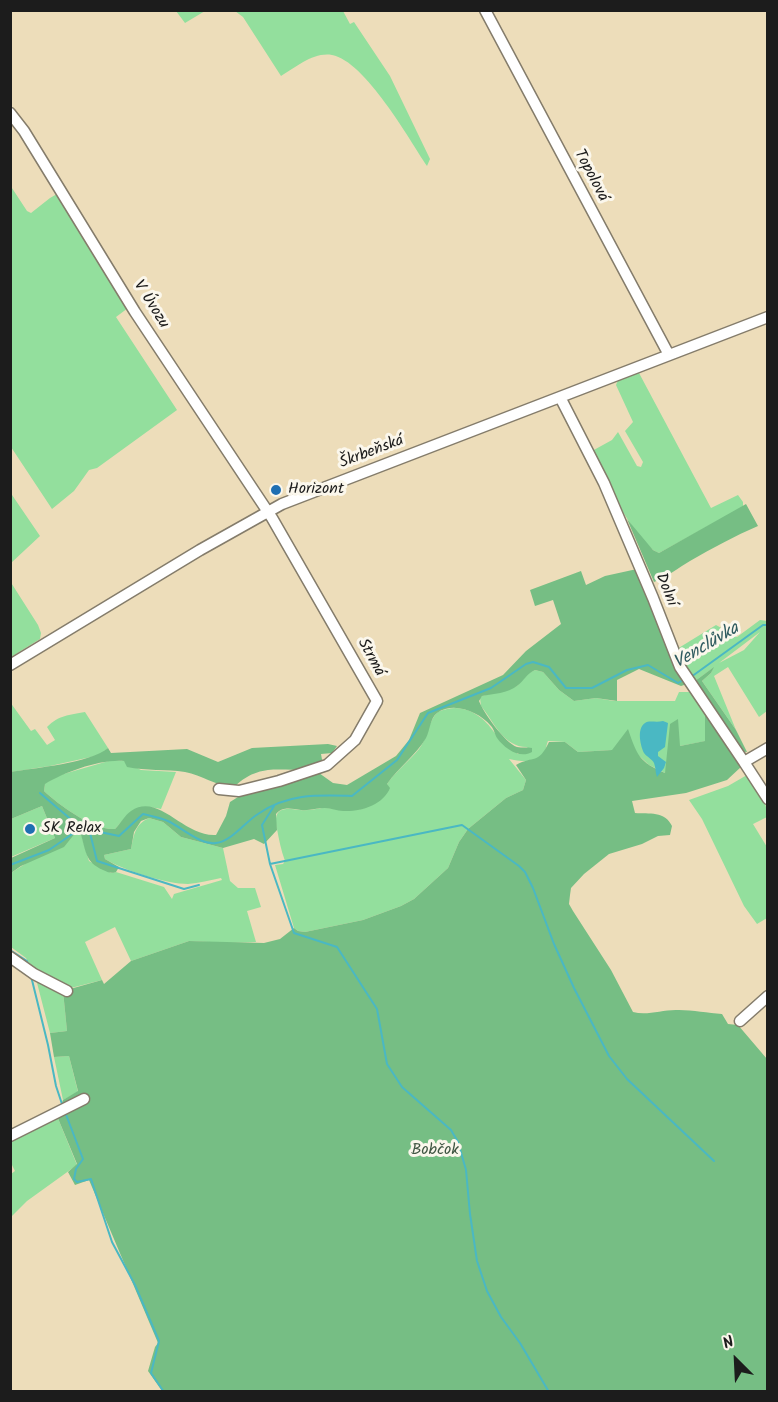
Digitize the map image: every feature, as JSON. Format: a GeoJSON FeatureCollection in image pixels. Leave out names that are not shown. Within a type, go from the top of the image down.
{"type":"FeatureCollection","features":[{"type":"Feature","properties":{"kind":"street","name":"Topolová"},"geometry":{"type":"LineString","coordinates":[[485,10],[669,355]]}},
{"type":"Feature","properties":{"kind":"street","name":"V Úvozu"},"geometry":{"type":"LineString","coordinates":[[10,113],[24,131],[135,312],[268,511]]}},
{"type":"Feature","properties":{"kind":"street","name":"Škrbeňská"},"geometry":{"type":"LineString","coordinates":[[10,664],[282,504],[768,317]]}},
{"type":"Feature","properties":{"kind":"street","name":"Dolní"},"geometry":{"type":"LineString","coordinates":[[560,397],[604,483],[653,598],[675,657],[687,679],[768,799]]}},
{"type":"Feature","properties":{"kind":"street","name":"Strmá"},"geometry":{"type":"LineString","coordinates":[[219,789],[239,791],[327,765],[355,740],[377,700],[268,511]]}},
{"type":"Feature","properties":{"kind":"street"},"geometry":{"type":"LineString","coordinates":[[744,762],[768,748]]}},
{"type":"Feature","properties":{"kind":"street"},"geometry":{"type":"LineString","coordinates":[[10,957],[34,974],[67,991]]}},
{"type":"Feature","properties":{"kind":"street"},"geometry":{"type":"LineString","coordinates":[[740,1021],[768,996]]}},
{"type":"Feature","properties":{"kind":"street"},"geometry":{"type":"LineString","coordinates":[[10,1136],[84,1099]]}},
{"type":"Feature","properties":{"kind":"green space"},"geometry":{"type":"Polygon","coordinates":[[[176,11],[205,11],[185,23],[176,11]]]}},
{"type":"Feature","properties":{"kind":"green space"},"geometry":{"type":"Polygon","coordinates":[[[235,11],[343,11],[350,24],[354,22],[390,76],[430,159],[427,166],[372,86],[345,60],[332,55],[318,56],[281,76],[243,17],[235,11]]]}},
{"type":"Feature","properties":{"kind":"green space"},"geometry":{"type":"Polygon","coordinates":[[[10,185],[27,211],[31,213],[57,194],[128,308],[116,317],[177,410],[97,468],[89,470],[74,491],[52,509],[11,447],[10,185]]]}},
{"type":"Feature","properties":{"kind":"green space"},"geometry":{"type":"Polygon","coordinates":[[[637,372],[711,508],[738,495],[743,502],[743,507],[659,553],[640,537],[630,523],[611,491],[592,451],[612,440],[618,432],[637,466],[641,467],[643,462],[625,431],[633,422],[616,385],[618,380],[637,372]]]}},
{"type":"Feature","properties":{"kind":"green space"},"geometry":{"type":"Polygon","coordinates":[[[10,492],[40,536],[11,563],[10,563],[10,492]]]}},
{"type":"Feature","properties":{"kind":"green space"},"geometry":{"type":"Polygon","coordinates":[[[746,504],[758,526],[715,547],[654,582],[627,519],[653,550],[659,553],[746,504]]]}},
{"type":"Feature","properties":{"kind":"green space"},"geometry":{"type":"Polygon","coordinates":[[[637,569],[675,668],[687,684],[681,686],[639,669],[617,680],[617,701],[596,698],[574,701],[559,690],[543,672],[535,670],[513,688],[482,696],[479,701],[507,740],[517,747],[532,748],[532,752],[527,754],[518,754],[504,746],[491,726],[480,716],[466,710],[451,708],[435,715],[422,744],[387,784],[390,788],[387,794],[377,803],[364,809],[341,811],[325,808],[285,809],[276,814],[277,830],[264,844],[254,839],[223,848],[181,837],[163,822],[149,818],[141,821],[134,832],[131,849],[104,855],[105,859],[119,867],[116,872],[108,872],[89,860],[81,835],[76,832],[64,847],[21,866],[11,873],[11,858],[55,838],[42,806],[11,819],[10,772],[89,758],[108,748],[111,753],[187,749],[218,762],[252,748],[328,744],[337,746],[332,753],[321,754],[323,765],[299,770],[267,770],[246,778],[234,787],[221,785],[185,772],[127,767],[124,761],[104,762],[83,767],[45,784],[44,791],[50,797],[87,822],[107,829],[115,829],[131,811],[141,807],[151,807],[204,834],[216,835],[230,802],[246,792],[319,773],[333,783],[347,785],[396,756],[409,740],[420,713],[503,675],[526,651],[561,624],[553,600],[535,606],[530,590],[581,571],[586,585],[605,576],[637,569]]]}},
{"type":"Feature","properties":{"kind":"green space"},"geometry":{"type":"Polygon","coordinates":[[[10,581],[41,633],[40,639],[11,657],[10,581]]]}},
{"type":"Feature","properties":{"kind":"green space"},"geometry":{"type":"Polygon","coordinates":[[[760,620],[767,621],[767,711],[759,717],[728,667],[714,676],[736,730],[702,681],[713,668],[695,681],[677,649],[716,625],[737,637],[760,620]],[[760,632],[719,663],[744,650],[760,632]]]}},
{"type":"Feature","properties":{"kind":"green space","name":"Bobčok"},"geometry":{"type":"Polygon","coordinates":[[[714,667],[702,681],[736,730],[747,752],[736,751],[742,766],[727,780],[686,793],[632,801],[635,813],[656,814],[669,821],[672,826],[670,835],[658,836],[642,844],[609,854],[571,888],[569,904],[611,970],[633,1012],[690,1010],[722,1014],[728,1024],[738,1025],[767,1059],[767,1391],[162,1391],[148,1371],[158,1343],[89,1180],[75,1185],[68,1172],[77,1164],[57,1116],[63,1100],[78,1091],[69,1056],[54,1057],[50,1033],[67,1031],[63,991],[102,980],[104,984],[131,961],[189,941],[264,943],[280,939],[294,928],[305,932],[363,920],[401,906],[414,899],[448,868],[459,842],[468,829],[506,798],[523,790],[526,780],[516,765],[538,757],[549,742],[565,742],[578,752],[612,750],[628,729],[640,757],[665,773],[670,724],[678,719],[680,746],[705,741],[705,712],[695,681],[714,667]]]}},
{"type":"Feature","properties":{"kind":"green space"},"geometry":{"type":"Polygon","coordinates":[[[535,670],[543,672],[559,690],[574,701],[596,698],[614,701],[675,701],[679,692],[691,692],[705,712],[706,741],[680,746],[665,773],[649,765],[636,753],[612,750],[578,752],[565,742],[548,741],[544,754],[536,760],[509,759],[526,780],[523,790],[506,798],[468,829],[459,842],[448,868],[414,899],[363,920],[305,932],[294,928],[275,865],[283,864],[285,861],[276,822],[278,813],[283,809],[353,810],[367,807],[388,787],[387,784],[391,779],[419,749],[435,715],[447,709],[461,708],[474,713],[518,754],[528,747],[512,743],[500,733],[481,706],[480,698],[517,686],[527,674],[535,670]]]}},
{"type":"Feature","properties":{"kind":"green space"},"geometry":{"type":"Polygon","coordinates":[[[10,702],[31,731],[35,729],[47,745],[55,740],[47,727],[51,723],[65,716],[85,712],[108,748],[100,755],[11,772],[10,702]]]}},
{"type":"Feature","properties":{"kind":"green space"},"geometry":{"type":"Polygon","coordinates":[[[112,760],[124,761],[141,770],[176,772],[161,809],[140,808],[130,814],[115,829],[107,829],[77,816],[44,791],[45,783],[60,775],[112,760]]]}},
{"type":"Feature","properties":{"kind":"green space"},"geometry":{"type":"Polygon","coordinates":[[[747,775],[759,788],[767,811],[767,817],[753,824],[767,847],[767,918],[757,924],[744,906],[702,819],[689,800],[728,786],[747,775]]]}},
{"type":"Feature","properties":{"kind":"green space","name":"SK Relax"},"geometry":{"type":"Polygon","coordinates":[[[42,806],[55,838],[11,857],[11,819],[42,806]]]}},
{"type":"Feature","properties":{"kind":"green space"},"geometry":{"type":"Polygon","coordinates":[[[149,818],[163,822],[181,837],[223,848],[230,881],[238,888],[255,888],[261,907],[247,911],[256,942],[189,941],[131,961],[115,927],[85,942],[102,980],[71,988],[32,969],[26,958],[11,947],[11,873],[76,831],[81,834],[89,861],[111,873],[116,872],[164,887],[172,899],[174,894],[222,880],[221,878],[188,884],[169,882],[134,872],[105,859],[104,855],[131,849],[138,827],[149,818]]]}},
{"type":"Feature","properties":{"kind":"green space"},"geometry":{"type":"Polygon","coordinates":[[[36,979],[63,991],[67,1031],[50,1033],[36,979]]]}},
{"type":"Feature","properties":{"kind":"green space"},"geometry":{"type":"Polygon","coordinates":[[[69,1056],[78,1092],[63,1100],[54,1057],[69,1056]]]}},
{"type":"Feature","properties":{"kind":"green space"},"geometry":{"type":"Polygon","coordinates":[[[57,1116],[77,1165],[27,1201],[11,1217],[11,1174],[15,1171],[11,1163],[11,1140],[57,1116]]]}},
{"type":"Feature","properties":{"kind":"water"},"geometry":{"type":"Polygon","coordinates":[[[663,721],[668,723],[665,747],[658,752],[658,756],[666,762],[657,777],[654,763],[643,750],[640,734],[645,723],[663,721]]]}},
{"type":"Feature","properties":{"kind":"waterway","name":"Venclůvka"},"geometry":{"type":"LineString","coordinates":[[691,677],[763,625],[768,625]]}},
{"type":"Feature","properties":{"kind":"waterway","name":"Venclůvka"},"geometry":{"type":"LineString","coordinates":[[10,865],[49,850],[81,828],[119,836],[143,814],[167,821],[204,842],[216,843],[227,839],[253,817],[281,802],[304,797],[352,796],[397,760],[428,713],[491,688],[526,664],[533,662],[549,667],[566,688],[592,688],[627,670],[648,665],[678,683],[683,680]]}},
{"type":"Feature","properties":{"kind":"waterway"},"geometry":{"type":"LineString","coordinates":[[40,793],[81,828]]}},
{"type":"Feature","properties":{"kind":"waterway"},"geometry":{"type":"LineString","coordinates":[[274,806],[262,825],[270,864],[294,933],[337,947],[377,1009],[387,1064],[402,1087],[451,1130],[458,1142],[466,1170],[477,1261],[487,1291],[549,1392]]}},
{"type":"Feature","properties":{"kind":"waterway"},"geometry":{"type":"LineString","coordinates":[[270,864],[462,825],[525,872],[574,988],[609,1056],[627,1079],[714,1161]]}},
{"type":"Feature","properties":{"kind":"waterway"},"geometry":{"type":"LineString","coordinates":[[89,829],[97,861],[184,889],[199,885]]}},
{"type":"Feature","properties":{"kind":"waterway","name":"Bobčok"},"geometry":{"type":"LineString","coordinates":[[10,950],[27,961],[28,965]]}},
{"type":"Feature","properties":{"kind":"waterway","name":"Bobčok"},"geometry":{"type":"LineString","coordinates":[[31,976],[56,1086],[63,1107]]}},
{"type":"Feature","properties":{"kind":"waterway","name":"Bobčok"},"geometry":{"type":"LineString","coordinates":[[65,1112],[83,1159],[76,1169],[74,1179],[77,1182],[91,1179],[112,1242],[135,1285],[159,1341],[151,1373],[164,1392]]}},
{"type":"Feature","properties":{"kind":"place","name":"Horizont"},"geometry":{"type":"Point","coordinates":[276,490]}},
{"type":"Feature","properties":{"kind":"place","name":"SK Relax"},"geometry":{"type":"Point","coordinates":[30,829]}}]}
